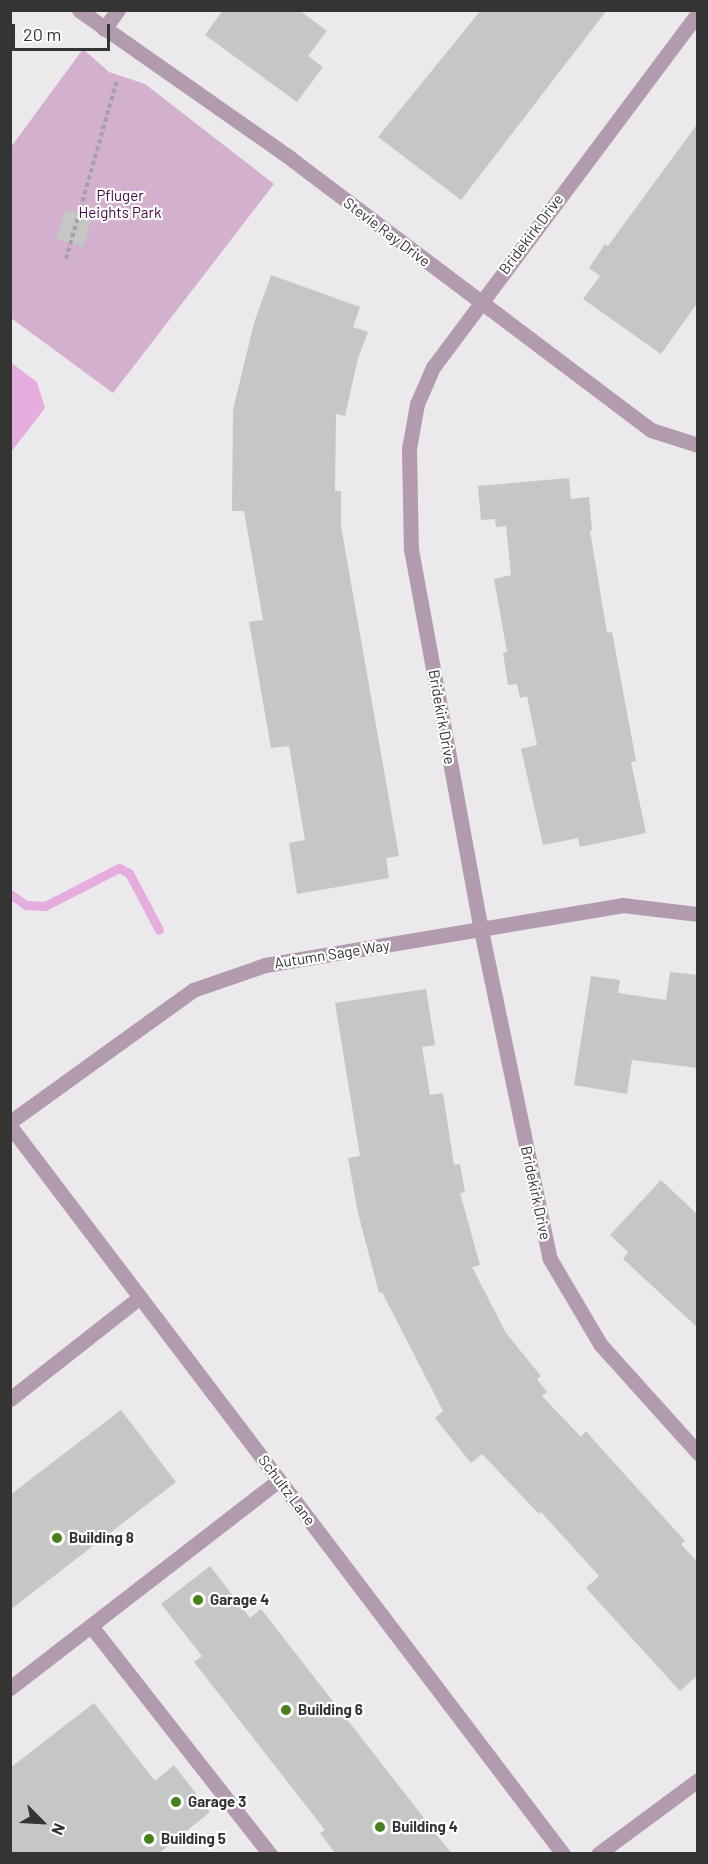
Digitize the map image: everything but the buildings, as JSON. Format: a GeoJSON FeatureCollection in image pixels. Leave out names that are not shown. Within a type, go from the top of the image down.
{"type":"FeatureCollection","features":[{"type":"Feature","properties":{"kind":"street","name":"Stevie Ray Drive"},"geometry":{"type":"LineString","coordinates":[[79,10],[290,158],[478,302],[651,430],[698,445]]}},
{"type":"Feature","properties":{"kind":"street"},"geometry":{"type":"LineString","coordinates":[[104,29],[118,10]]}},
{"type":"Feature","properties":{"kind":"street","name":"Bridekirk Drive"},"geometry":{"type":"LineString","coordinates":[[698,13],[478,302],[433,367],[417,404],[409,449],[411,549],[481,930],[549,1259],[600,1344],[698,1453]]}},
{"type":"Feature","properties":{"kind":"street","name":"Autumn Sage Way"},"geometry":{"type":"LineString","coordinates":[[10,1124],[193,990],[265,965],[622,905],[698,914]]}},
{"type":"Feature","properties":{"kind":"street","name":"Schultz Lane"},"geometry":{"type":"LineString","coordinates":[[10,1124],[563,1854]]}},
{"type":"Feature","properties":{"kind":"street"},"geometry":{"type":"LineString","coordinates":[[10,1399],[140,1297]]}},
{"type":"Feature","properties":{"kind":"street"},"geometry":{"type":"LineString","coordinates":[[10,1688],[279,1480]]}},
{"type":"Feature","properties":{"kind":"street"},"geometry":{"type":"LineString","coordinates":[[91,1626],[270,1854]]}},
{"type":"Feature","properties":{"kind":"street"},"geometry":{"type":"LineString","coordinates":[[598,1854],[698,1780]]}},
{"type":"Feature","properties":{"kind":"path"},"geometry":{"type":"LineString","coordinates":[[66,259],[117,80]]}},
{"type":"Feature","properties":{"kind":"green space","name":"Pfluger Heights Park"},"geometry":{"type":"Polygon","coordinates":[[[83,49],[109,72],[145,84],[274,184],[113,393],[11,318],[11,147],[83,49]]]}},
{"type":"Feature","properties":{"kind":"shaded area"},"geometry":{"type":"Polygon","coordinates":[[[10,362],[37,382],[45,408],[11,452],[10,362]]]}},
{"type":"Feature","properties":{"kind":"waterway"},"geometry":{"type":"LineString","coordinates":[[10,894],[26,905],[45,906],[119,868],[129,873],[159,930]]}},
{"type":"Feature","properties":{"kind":"place","name":"Building 8"},"geometry":{"type":"Point","coordinates":[57,1538]}},
{"type":"Feature","properties":{"kind":"place","name":"Garage 4"},"geometry":{"type":"Point","coordinates":[198,1600]}},
{"type":"Feature","properties":{"kind":"place","name":"Building 6"},"geometry":{"type":"Point","coordinates":[286,1710]}},
{"type":"Feature","properties":{"kind":"place","name":"Garage 3"},"geometry":{"type":"Point","coordinates":[176,1802]}},
{"type":"Feature","properties":{"kind":"place","name":"Building 4"},"geometry":{"type":"Point","coordinates":[380,1827]}},
{"type":"Feature","properties":{"kind":"place","name":"Building 5"},"geometry":{"type":"Point","coordinates":[149,1839]}}]}
